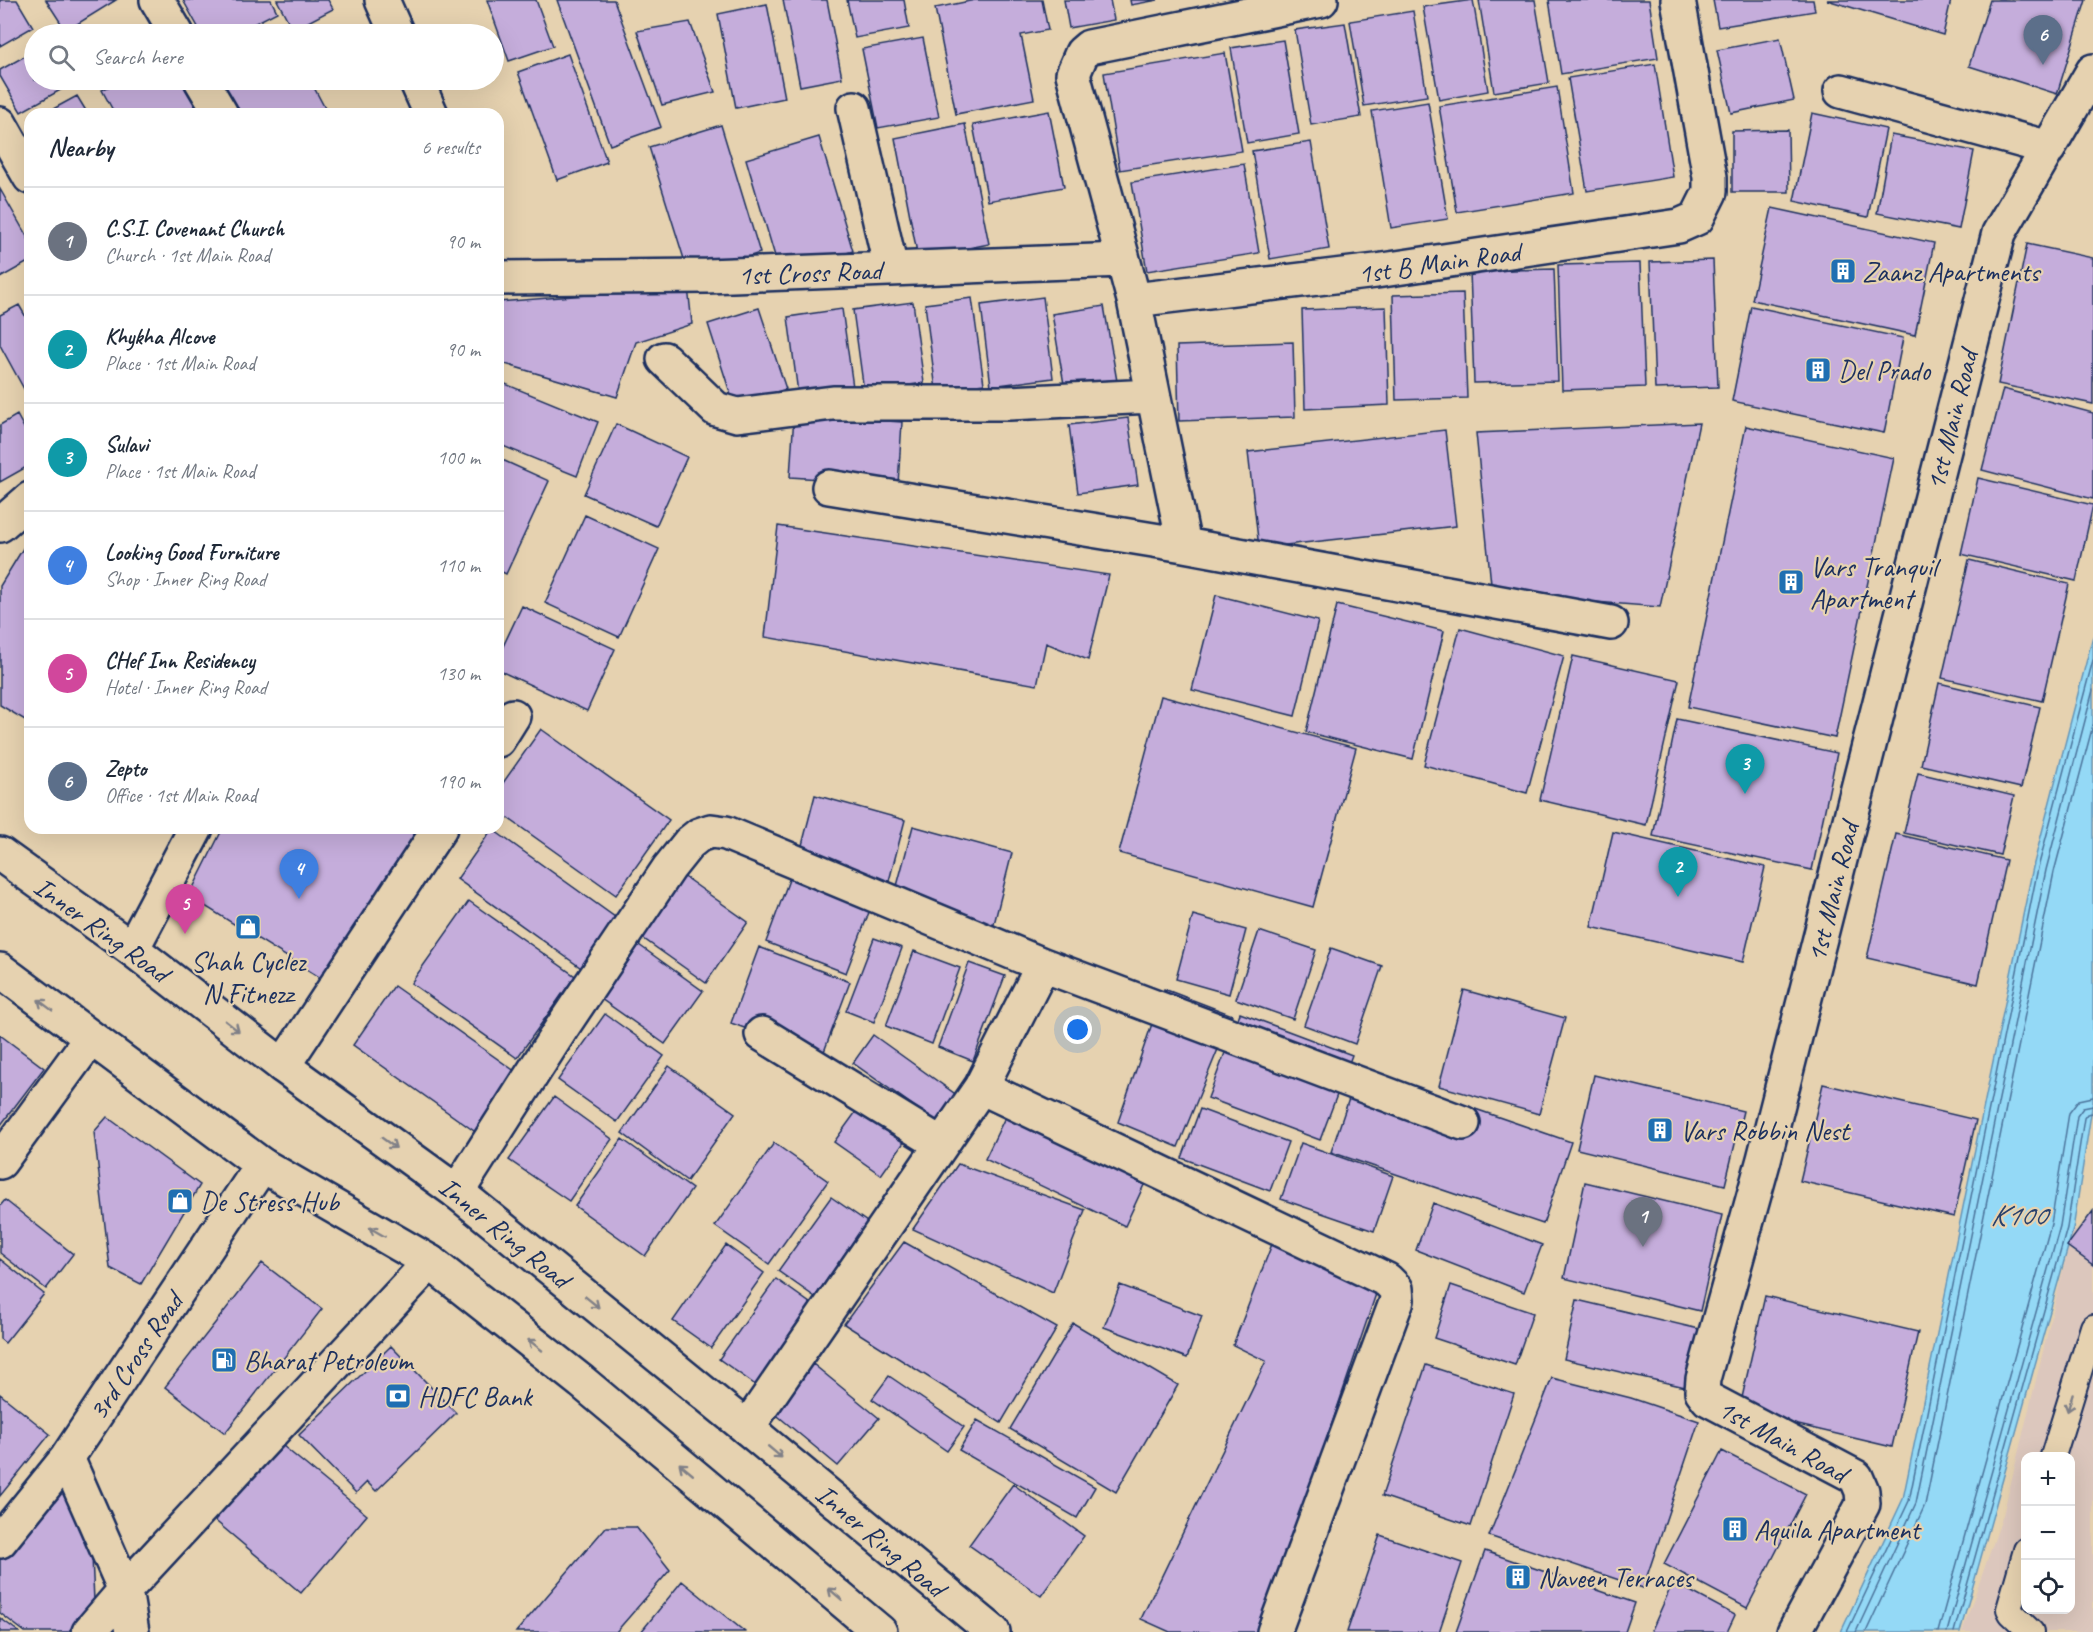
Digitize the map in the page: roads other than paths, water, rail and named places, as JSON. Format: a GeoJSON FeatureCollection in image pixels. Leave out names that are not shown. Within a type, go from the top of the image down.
{"type":"FeatureCollection","features":[{"type":"Feature","properties":{"kind":"street"},"geometry":{"type":"LineString","coordinates":[[158,0],[171,24]]}},
{"type":"Feature","properties":{"kind":"street"},"geometry":{"type":"LineString","coordinates":[[382,0],[393,24]]}},
{"type":"Feature","properties":{"kind":"street"},"geometry":{"type":"LineString","coordinates":[[1184,545],[1134,300],[1073,74],[1082,53],[1089,47],[1322,0]]}},
{"type":"Feature","properties":{"kind":"street","name":"1st B Main Road"},"geometry":{"type":"LineString","coordinates":[[1134,300],[1376,272],[1679,226],[1697,218],[1710,192],[1710,177],[1678,0]]}},
{"type":"Feature","properties":{"kind":"street","name":"1st Main Road"},"geometry":{"type":"LineString","coordinates":[[1794,1632],[1863,1504],[1862,1491],[1856,1477],[1708,1399],[1702,1391],[1703,1379],[1767,1148],[1999,233],[2093,71]]}},
{"type":"Feature","properties":{"kind":"street"},"geometry":{"type":"LineString","coordinates":[[207,90],[217,108]]}},
{"type":"Feature","properties":{"kind":"street"},"geometry":{"type":"LineString","coordinates":[[420,90],[428,108]]}},
{"type":"Feature","properties":{"kind":"street"},"geometry":{"type":"LineString","coordinates":[[1841,91],[2049,148]]}},
{"type":"Feature","properties":{"kind":"street"},"geometry":{"type":"LineString","coordinates":[[854,108],[891,269]]}},
{"type":"Feature","properties":{"kind":"street"},"geometry":{"type":"LineString","coordinates":[[0,124],[24,166]]}},
{"type":"Feature","properties":{"kind":"street","name":"1st Cross Road"},"geometry":{"type":"LineString","coordinates":[[504,278],[706,276],[1122,260]]}},
{"type":"Feature","properties":{"kind":"street"},"geometry":{"type":"LineString","coordinates":[[664,359],[716,409],[737,415],[833,403],[1009,403],[1152,396]]}},
{"type":"Feature","properties":{"kind":"street"},"geometry":{"type":"LineString","coordinates":[[829,487],[1184,545],[1611,623]]}},
{"type":"Feature","properties":{"kind":"street"},"geometry":{"type":"LineString","coordinates":[[0,525],[24,504]]}},
{"type":"Feature","properties":{"kind":"street"},"geometry":{"type":"LineString","coordinates":[[457,1192],[561,1029],[669,868],[689,843],[699,835],[711,831],[726,833],[1043,965],[1463,1122]]}},
{"type":"Feature","properties":{"kind":"street"},"geometry":{"type":"LineString","coordinates":[[132,949],[193,834]]}},
{"type":"Feature","properties":{"kind":"street"},"geometry":{"type":"LineString","coordinates":[[283,1066],[436,834]]}},
{"type":"Feature","properties":{"kind":"street","name":"Inner Ring Road"},"geometry":{"type":"LineString","coordinates":[[0,854],[132,949],[283,1066],[457,1192],[993,1632]]}},
{"type":"Feature","properties":{"kind":"street"},"geometry":{"type":"LineString","coordinates":[[747,1428],[981,1087],[1043,965]]}},
{"type":"Feature","properties":{"kind":"street"},"geometry":{"type":"LineString","coordinates":[[0,970],[262,1165],[430,1262],[582,1382],[880,1632]]}},
{"type":"Feature","properties":{"kind":"street"},"geometry":{"type":"LineString","coordinates":[[762,1034],[940,1144]]}},
{"type":"Feature","properties":{"kind":"street"},"geometry":{"type":"LineString","coordinates":[[0,1162],[90,1039]]}},
{"type":"Feature","properties":{"kind":"street"},"geometry":{"type":"LineString","coordinates":[[981,1087],[1387,1280],[1396,1288],[1397,1300],[1274,1632]]}},
{"type":"Feature","properties":{"kind":"street","name":"3rd Cross Road"},"geometry":{"type":"LineString","coordinates":[[4,1528],[67,1458],[262,1165]]}},
{"type":"Feature","properties":{"kind":"street"},"geometry":{"type":"LineString","coordinates":[[89,1632],[125,1590],[430,1262]]}},
{"type":"Feature","properties":{"kind":"street"},"geometry":{"type":"LineString","coordinates":[[67,1458],[125,1590],[132,1632]]}},
{"type":"Feature","properties":{"kind":"lane"},"geometry":{"type":"LineString","coordinates":[[2055,1452],[2093,1327]]}},
{"type":"Feature","properties":{"kind":"lane"},"geometry":{"type":"LineString","coordinates":[[2022,1560],[2009,1609],[2031,1632]]}},
{"type":"Feature","properties":{"kind":"water","name":"K100"},"geometry":{"type":"Polygon","coordinates":[[[2093,636],[2093,1101],[2073,1229],[1960,1632],[1841,1632],[1903,1499],[2033,867],[2093,636]]]}},
{"type":"Feature","properties":{"kind":"place","name":"Zepto"},"geometry":{"type":"Point","coordinates":[2043,65]}},
{"type":"Feature","properties":{"kind":"place","name":"Zaanz Apartments"},"geometry":{"type":"Point","coordinates":[1843,271]}},
{"type":"Feature","properties":{"kind":"place","name":"Del Prado"},"geometry":{"type":"Point","coordinates":[1818,370]}},
{"type":"Feature","properties":{"kind":"place","name":"Vars Tranquil Apartment"},"geometry":{"type":"Point","coordinates":[1791,582]}},
{"type":"Feature","properties":{"kind":"place","name":"Sulavi"},"geometry":{"type":"Point","coordinates":[1745,794]}},
{"type":"Feature","properties":{"kind":"place","name":"Khykha Alcove"},"geometry":{"type":"Point","coordinates":[1678,897]}},
{"type":"Feature","properties":{"kind":"place","name":"Looking Good Furniture"},"geometry":{"type":"Point","coordinates":[299,899]}},
{"type":"Feature","properties":{"kind":"place","name":"Shah Cyclez N Fitnezz"},"geometry":{"type":"Point","coordinates":[248,927]}},
{"type":"Feature","properties":{"kind":"place","name":"CHef Inn Residency"},"geometry":{"type":"Point","coordinates":[185,934]}},
{"type":"Feature","properties":{"kind":"place","name":"Vars Robbin Nest"},"geometry":{"type":"Point","coordinates":[1660,1130]}},
{"type":"Feature","properties":{"kind":"place","name":"De Stress Hub"},"geometry":{"type":"Point","coordinates":[180,1201]}},
{"type":"Feature","properties":{"kind":"place","name":"C.S.I. Covenant Church"},"geometry":{"type":"Point","coordinates":[1643,1247]}},
{"type":"Feature","properties":{"kind":"place","name":"Bharat Petroleum"},"geometry":{"type":"Point","coordinates":[224,1360]}},
{"type":"Feature","properties":{"kind":"place","name":"HDFC Bank"},"geometry":{"type":"Point","coordinates":[398,1396]}},
{"type":"Feature","properties":{"kind":"place","name":"Aquila Apartment"},"geometry":{"type":"Point","coordinates":[1735,1529]}},
{"type":"Feature","properties":{"kind":"place","name":"Naveen Terraces"},"geometry":{"type":"Point","coordinates":[1518,1577]}}]}
